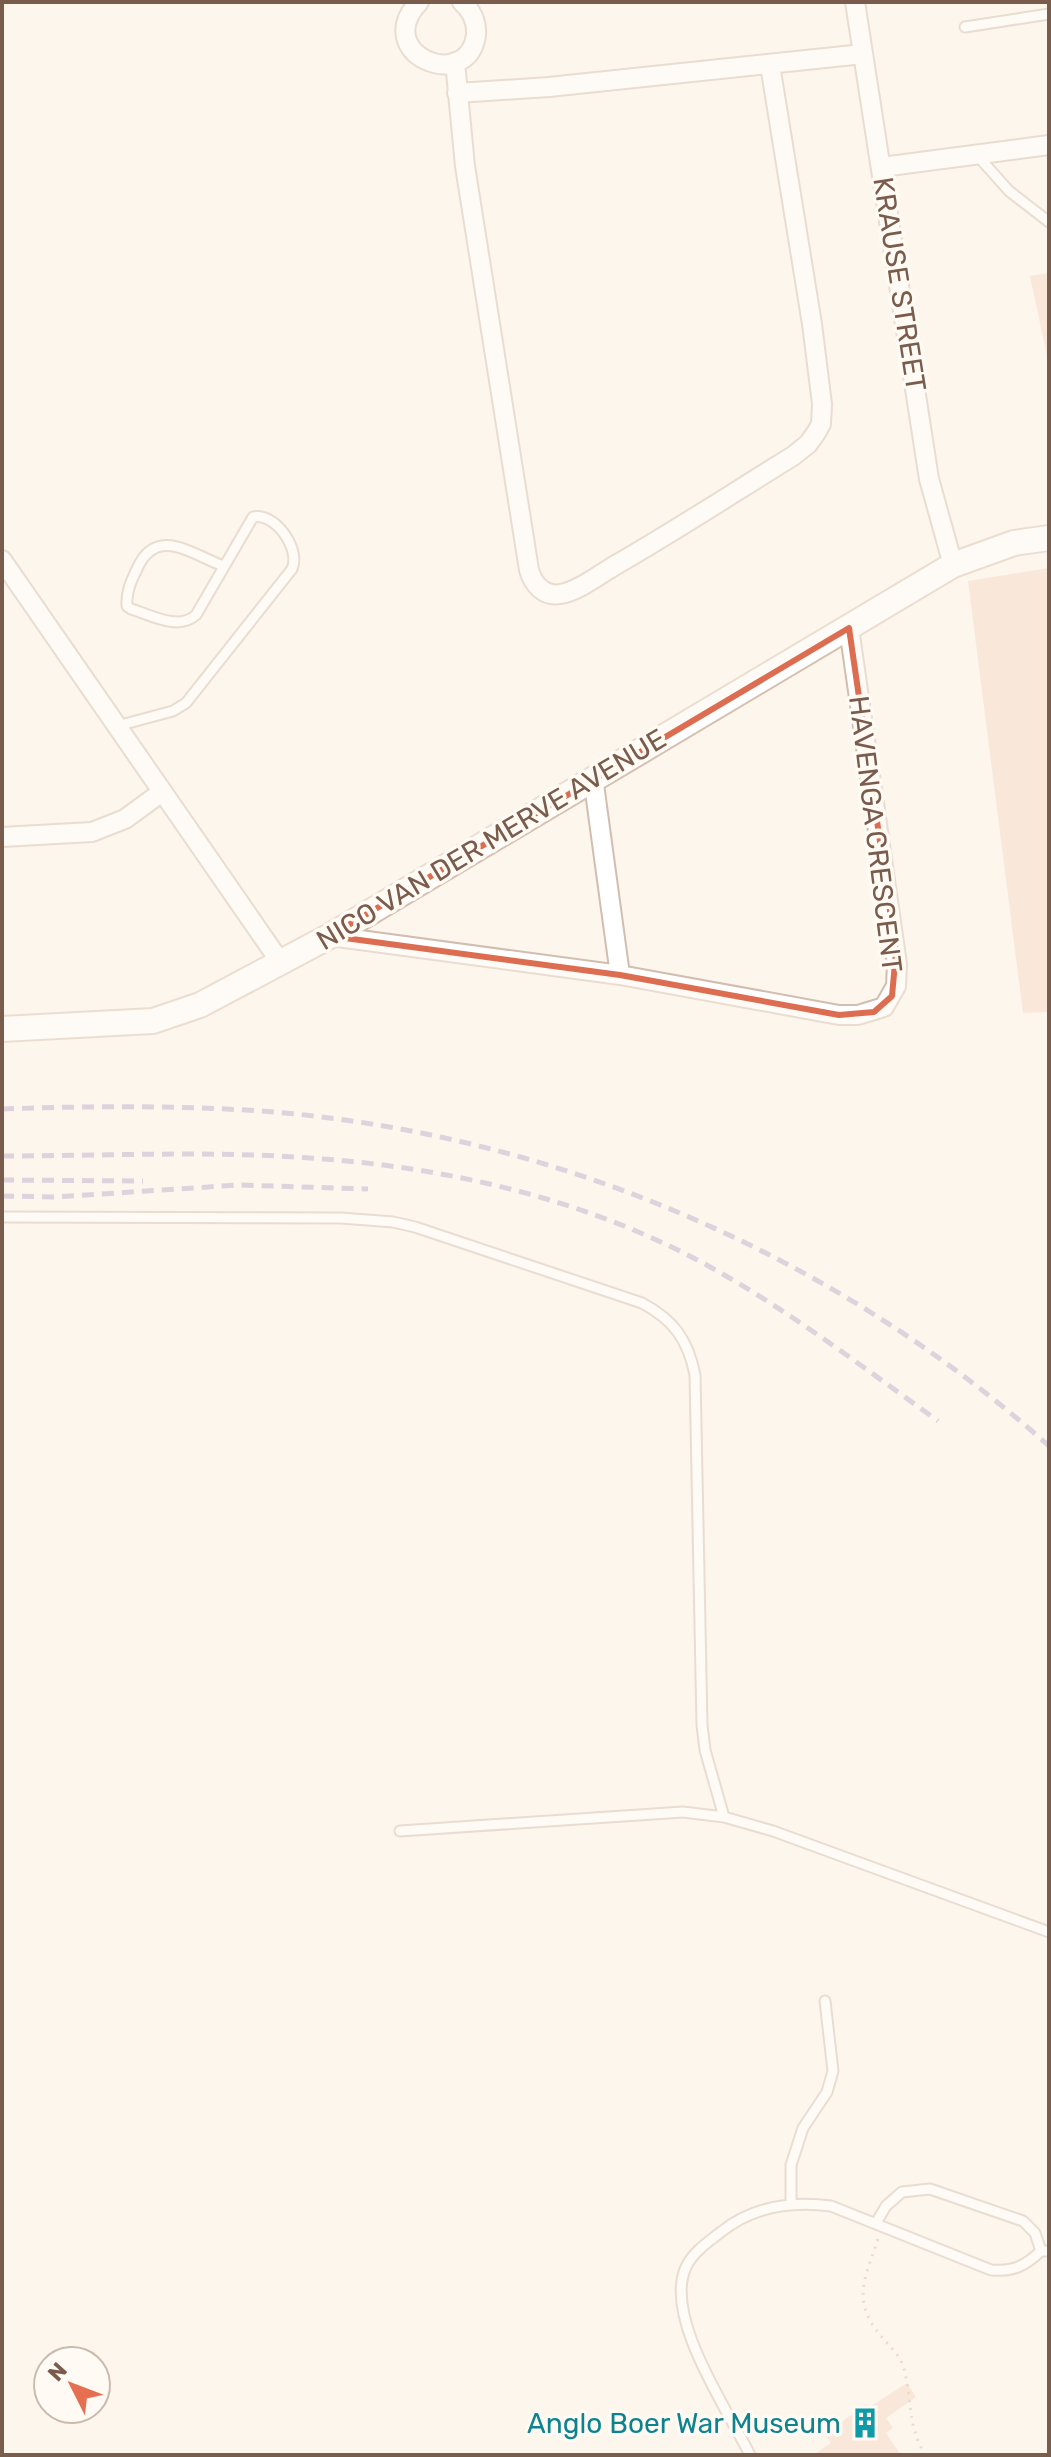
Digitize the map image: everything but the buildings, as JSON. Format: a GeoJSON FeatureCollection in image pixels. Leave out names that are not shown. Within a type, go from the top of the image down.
{"type":"FeatureCollection","features":[{"type":"Feature","properties":{"kind":"street"},"geometry":{"type":"LineString","coordinates":[[419,2],[408,18],[406,28],[410,48],[425,62],[445,65],[455,62],[470,50],[476,32],[472,12],[462,2]]}},
{"type":"Feature","properties":{"kind":"street","name":"KRAUSE STREET"},"geometry":{"type":"LineString","coordinates":[[855,2],[929,479],[953,565]]}},
{"type":"Feature","properties":{"kind":"street"},"geometry":{"type":"LineString","coordinates":[[457,93],[863,54]]}},
{"type":"Feature","properties":{"kind":"street"},"geometry":{"type":"LineString","coordinates":[[455,62],[465,166],[529,570],[538,587],[556,595],[603,573],[793,456],[808,444],[821,424],[822,404],[812,324],[770,65]]}},
{"type":"Feature","properties":{"kind":"street"},"geometry":{"type":"LineString","coordinates":[[882,167],[1049,145]]}},
{"type":"Feature","properties":{"kind":"street","name":"NICO VAN DER MERVE AVENUE"},"geometry":{"type":"LineString","coordinates":[[2,1029],[124,1024],[168,1018],[200,1005],[330,936],[953,565],[1014,543],[1049,538]]}},
{"type":"Feature","properties":{"kind":"street"},"geometry":{"type":"LineString","coordinates":[[2,560],[281,963]]}},
{"type":"Feature","properties":{"kind":"street","name":"HAVENGA CRESCENT"},"geometry":{"type":"LineString","coordinates":[[330,936],[620,975],[849,1016],[884,1007],[892,996],[898,975],[896,952],[849,628]]}},
{"type":"Feature","properties":{"kind":"street"},"geometry":{"type":"LineString","coordinates":[[593,777],[620,975]]}},
{"type":"Feature","properties":{"kind":"street"},"geometry":{"type":"LineString","coordinates":[[2,837],[92,832],[125,819],[162,792]]}},
{"type":"Feature","properties":{"kind":"lane"},"geometry":{"type":"LineString","coordinates":[[965,27],[1049,14]]}},
{"type":"Feature","properties":{"kind":"lane"},"geometry":{"type":"LineString","coordinates":[[976,154],[1009,191],[1049,222]]}},
{"type":"Feature","properties":{"kind":"lane"},"geometry":{"type":"LineString","coordinates":[[117,726],[173,711],[186,703],[292,569],[296,562],[295,552],[286,536],[260,515],[249,520],[196,615],[190,620],[179,623],[127,606],[128,588],[142,558],[158,544],[223,566]]}},
{"type":"Feature","properties":{"kind":"lane"},"geometry":{"type":"LineString","coordinates":[[2,1217],[341,1218],[393,1222],[642,1303],[660,1313],[685,1341],[695,1375],[702,1725],[705,1750],[724,1817]]}},
{"type":"Feature","properties":{"kind":"lane"},"geometry":{"type":"LineString","coordinates":[[400,1831],[683,1812],[724,1817],[773,1831],[1049,1932]]}},
{"type":"Feature","properties":{"kind":"lane"},"geometry":{"type":"LineString","coordinates":[[791,2203],[791,2165],[803,2128],[827,2092],[833,2071],[825,2001]]}},
{"type":"Feature","properties":{"kind":"lane"},"geometry":{"type":"LineString","coordinates":[[750,2455],[698,2354],[686,2322],[681,2293],[684,2273],[693,2255],[727,2227],[750,2213],[791,2203],[831,2206],[991,2270],[1018,2268],[1045,2251],[1035,2233],[1023,2221],[930,2189],[902,2192],[892,2199],[879,2224]]}},
{"type":"Feature","properties":{"kind":"path"},"geometry":{"type":"LineString","coordinates":[[879,2224],[861,2290],[863,2308],[872,2326],[903,2362],[914,2435],[925,2455]]}},
{"type":"Feature","properties":{"kind":"highlighted area"},"geometry":{"type":"Polygon","coordinates":[[[849,628],[896,952],[892,996],[874,1012],[839,1015],[620,975],[330,936],[849,628]]]}},
{"type":"Feature","properties":{"kind":"railway"},"geometry":{"type":"LineString","coordinates":[[2,1109],[138,1107],[274,1112],[380,1125],[485,1148],[588,1178],[688,1217],[785,1263],[878,1317],[966,1378],[1049,1446]]}},
{"type":"Feature","properties":{"kind":"railway"},"geometry":{"type":"LineString","coordinates":[[2,1156],[283,1156],[424,1171],[524,1192],[620,1225],[712,1268],[799,1322],[938,1421]]}},
{"type":"Feature","properties":{"kind":"railway"},"geometry":{"type":"LineString","coordinates":[[2,1180],[143,1181]]}},
{"type":"Feature","properties":{"kind":"railway"},"geometry":{"type":"LineString","coordinates":[[2,1196],[56,1197],[238,1185],[368,1189]]}},
{"type":"Feature","properties":{"kind":"place","name":"Anglo Boer War Museum"},"geometry":{"type":"Point","coordinates":[865,2423]}}]}
